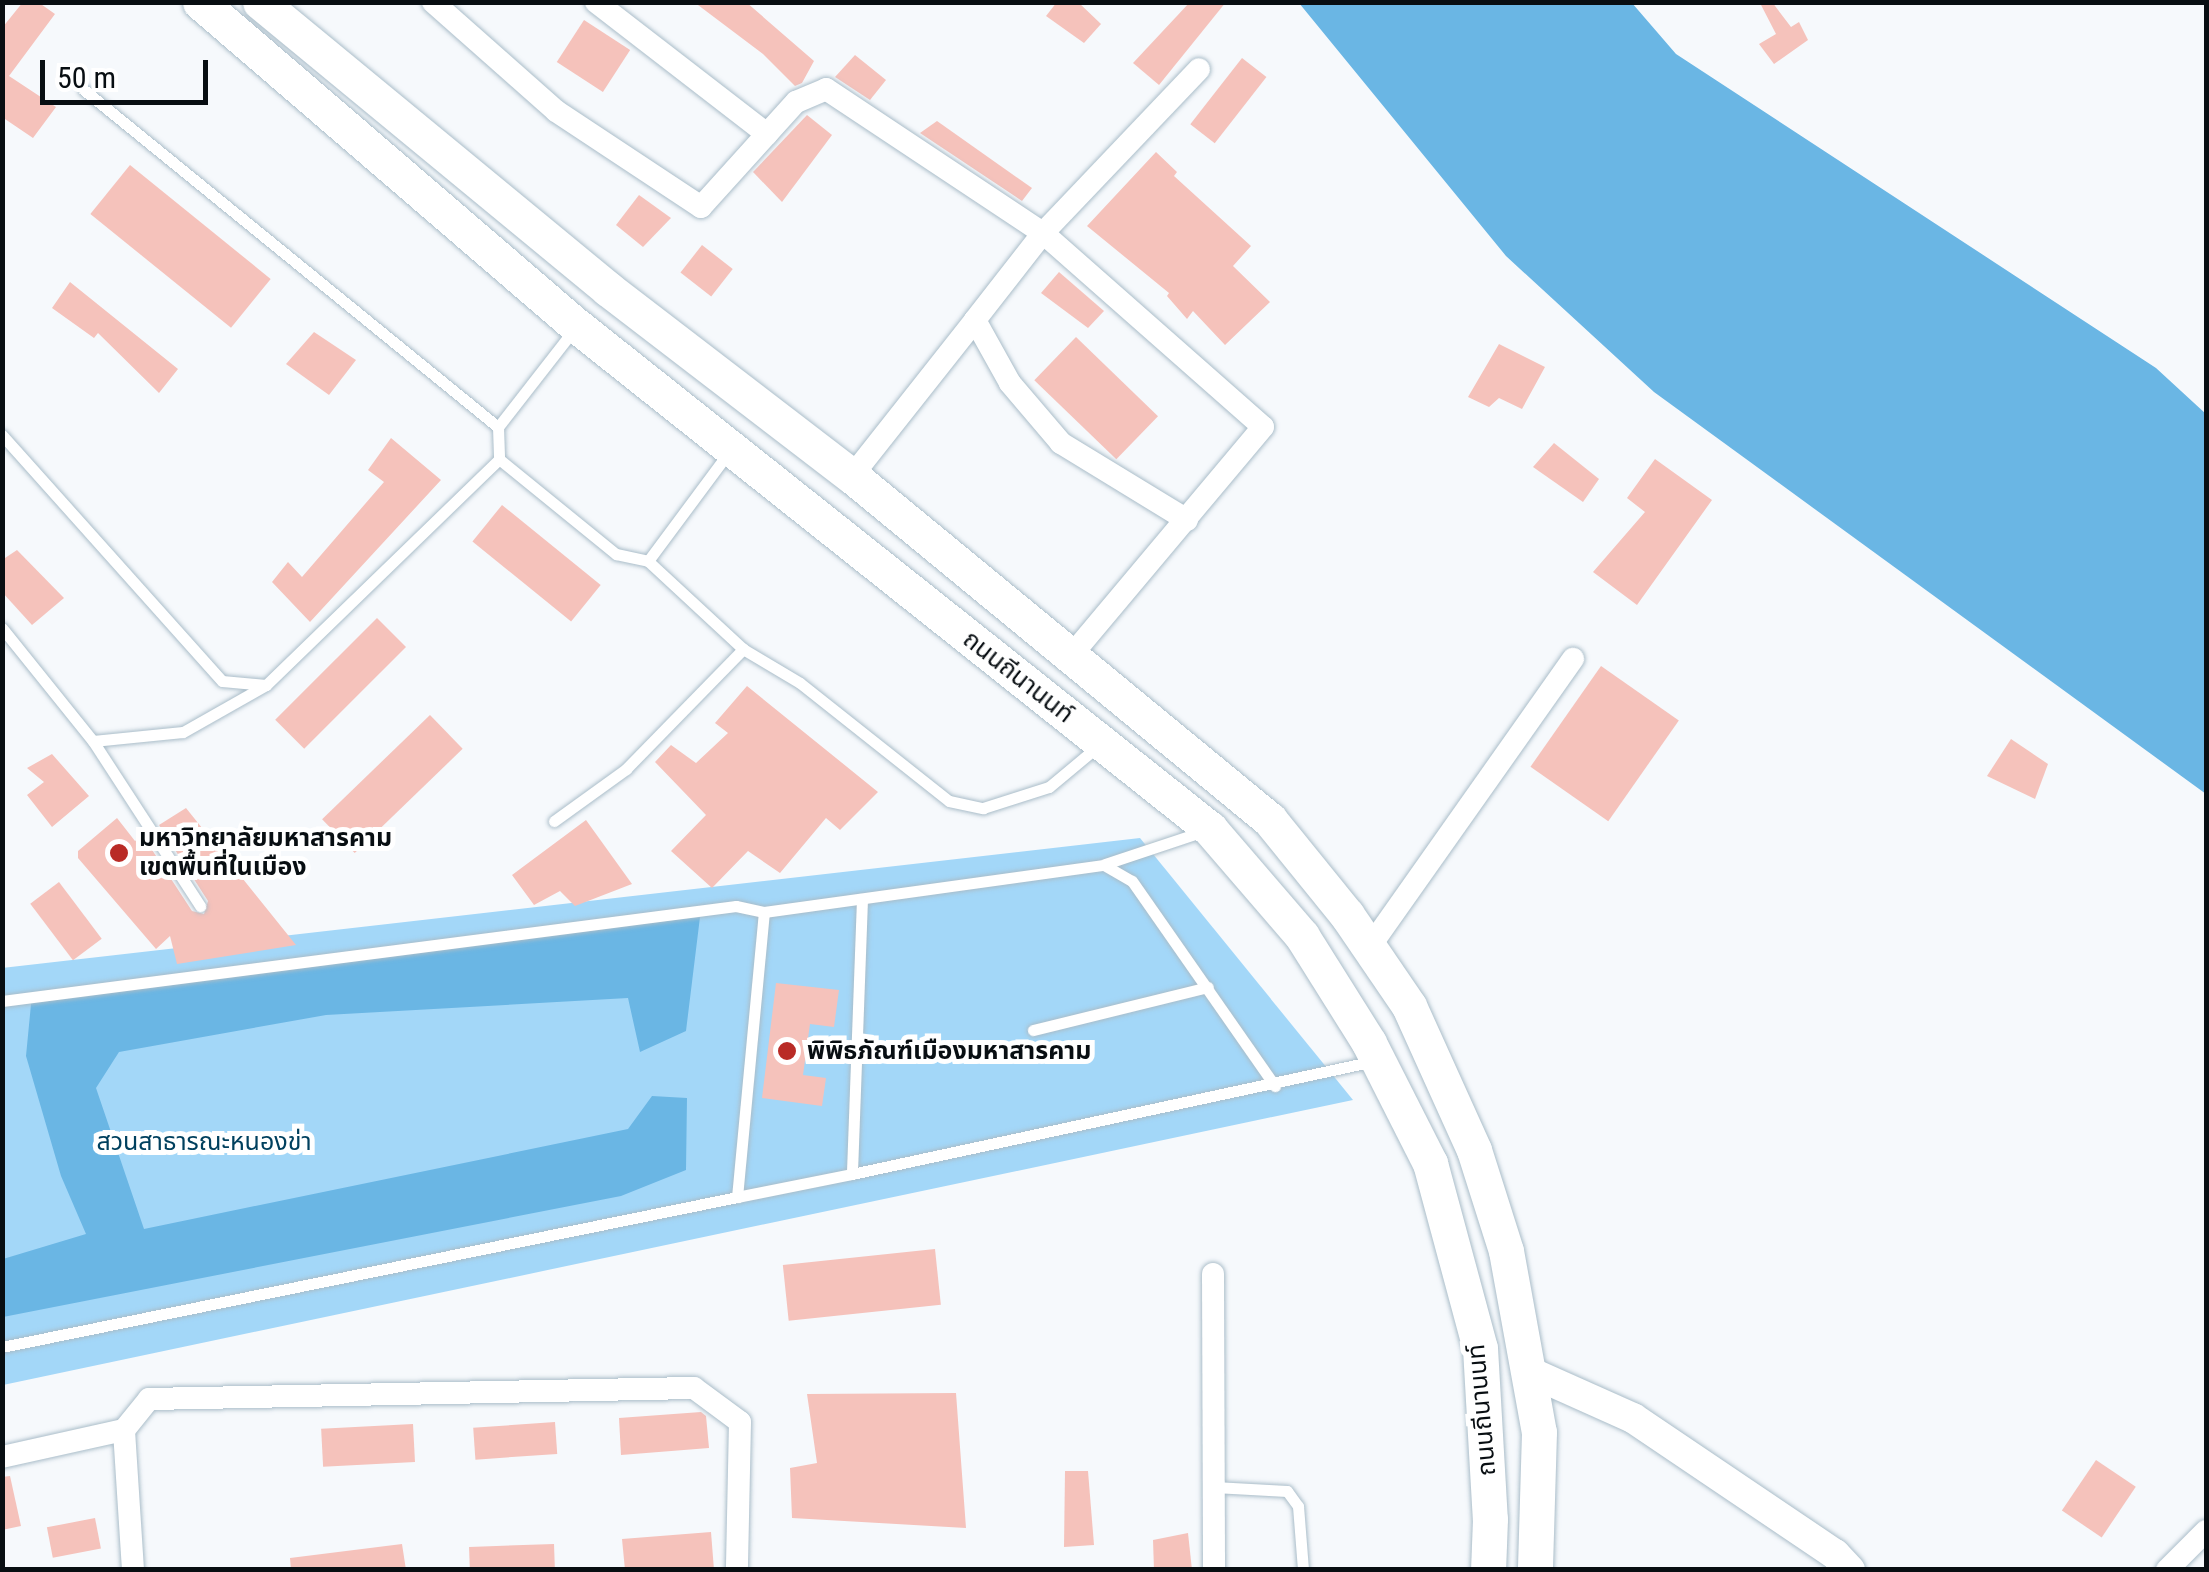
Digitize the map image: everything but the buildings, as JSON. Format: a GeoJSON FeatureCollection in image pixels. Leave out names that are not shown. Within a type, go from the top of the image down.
{"type":"FeatureCollection","features":[{"type":"Feature","properties":{"kind":"main road","name":"ถนนถีนานนท์"},"geometry":{"type":"LineString","coordinates":[[200,2],[576,326],[1210,829],[1302,936],[1378,1060],[1430,1163],[1480,1348],[1490,1518],[1488,1570]]}},
{"type":"Feature","properties":{"kind":"main road","name":"ถนนถีนานนท์"},"geometry":{"type":"LineString","coordinates":[[260,2],[608,289],[852,476],[1270,820],[1409,1006],[1474,1150],[1506,1252],[1539,1432],[1535,1570]]}},
{"type":"Feature","properties":{"kind":"main road"},"geometry":{"type":"LineString","coordinates":[[576,326],[608,289]]}},
{"type":"Feature","properties":{"kind":"street"},"geometry":{"type":"LineString","coordinates":[[433,2],[556,111],[701,208],[796,102],[826,88],[1043,234],[1262,427],[1072,656]]}},
{"type":"Feature","properties":{"kind":"street"},"geometry":{"type":"LineString","coordinates":[[596,2],[767,134]]}},
{"type":"Feature","properties":{"kind":"street"},"geometry":{"type":"LineString","coordinates":[[852,476],[1043,234],[1199,68]]}},
{"type":"Feature","properties":{"kind":"street"},"geometry":{"type":"LineString","coordinates":[[976,320],[1010,384],[1061,443],[1187,520]]}},
{"type":"Feature","properties":{"kind":"street"},"geometry":{"type":"LineString","coordinates":[[1369,948],[1572,660]]}},
{"type":"Feature","properties":{"kind":"street"},"geometry":{"type":"LineString","coordinates":[[1213,1274],[1214,1570]]}},
{"type":"Feature","properties":{"kind":"street"},"geometry":{"type":"LineString","coordinates":[[1530,1372],[1633,1418],[1835,1554],[1850,1570]]}},
{"type":"Feature","properties":{"kind":"street"},"geometry":{"type":"LineString","coordinates":[[2,1457],[124,1430],[149,1399],[694,1388],[740,1422],[738,1570]]}},
{"type":"Feature","properties":{"kind":"street"},"geometry":{"type":"LineString","coordinates":[[124,1430],[134,1570]]}},
{"type":"Feature","properties":{"kind":"street"},"geometry":{"type":"LineString","coordinates":[[2167,1570],[2206,1531]]}},
{"type":"Feature","properties":{"kind":"lane"},"geometry":{"type":"LineString","coordinates":[[84,90],[498,427]]}},
{"type":"Feature","properties":{"kind":"lane"},"geometry":{"type":"LineString","coordinates":[[92,741],[183,732],[266,685],[499,460],[498,427],[576,326]]}},
{"type":"Feature","properties":{"kind":"lane"},"geometry":{"type":"LineString","coordinates":[[2,435],[222,681],[266,685]]}},
{"type":"Feature","properties":{"kind":"lane"},"geometry":{"type":"LineString","coordinates":[[648,561],[731,449]]}},
{"type":"Feature","properties":{"kind":"lane"},"geometry":{"type":"LineString","coordinates":[[499,460],[616,554],[648,561],[742,649],[800,683],[950,801],[983,808],[1049,787],[1101,743]]}},
{"type":"Feature","properties":{"kind":"lane"},"geometry":{"type":"LineString","coordinates":[[2,628],[92,741],[200,906]]}},
{"type":"Feature","properties":{"kind":"lane"},"geometry":{"type":"LineString","coordinates":[[554,821],[626,770],[742,649]]}},
{"type":"Feature","properties":{"kind":"lane"},"geometry":{"type":"LineString","coordinates":[[2,1001],[736,906],[764,912],[862,899],[1104,864],[1210,829]]}},
{"type":"Feature","properties":{"kind":"lane"},"geometry":{"type":"LineString","coordinates":[[1104,864],[1132,881],[1274,1086]]}},
{"type":"Feature","properties":{"kind":"lane"},"geometry":{"type":"LineString","coordinates":[[852,1174],[862,899]]}},
{"type":"Feature","properties":{"kind":"lane"},"geometry":{"type":"LineString","coordinates":[[737,1197],[764,912]]}},
{"type":"Feature","properties":{"kind":"lane"},"geometry":{"type":"LineString","coordinates":[[1032,1030],[1208,987]]}},
{"type":"Feature","properties":{"kind":"lane"},"geometry":{"type":"LineString","coordinates":[[2,1347],[1274,1086],[1378,1060]]}},
{"type":"Feature","properties":{"kind":"lane"},"geometry":{"type":"LineString","coordinates":[[1214,1487],[1287,1491],[1298,1506],[1303,1570]]}},
{"type":"Feature","properties":{"kind":"green space","name":"สวนสาธารณะหนองข่า"},"geometry":{"type":"Polygon","coordinates":[[[1140,838],[1353,1100],[3,1385],[2,968],[1140,838]]]}},
{"type":"Feature","properties":{"kind":"shaded area"},"geometry":{"type":"Polygon","coordinates":[[[1299,3],[1632,3],[1676,54],[2156,368],[2206,414],[2206,794],[1654,392],[1506,256],[1299,3]]]}},
{"type":"Feature","properties":{"kind":"shaded area"},"geometry":{"type":"Polygon","coordinates":[[[700,917],[686,1031],[640,1052],[628,998],[326,1015],[119,1052],[96,1088],[144,1229],[628,1129],[652,1096],[687,1098],[686,1170],[621,1196],[3,1317],[3,1259],[86,1234],[61,1176],[26,1056],[32,994],[700,917]]]}},
{"type":"Feature","properties":{"kind":"place","name":"มหาวิทยาลัยมหาสารคาม เขตพื้นที่ในเมือง"},"geometry":{"type":"Point","coordinates":[119,853]}},
{"type":"Feature","properties":{"kind":"place","name":"พิพิธภัณฑ์เมืองมหาสารคาม"},"geometry":{"type":"Point","coordinates":[787,1051]}}]}
